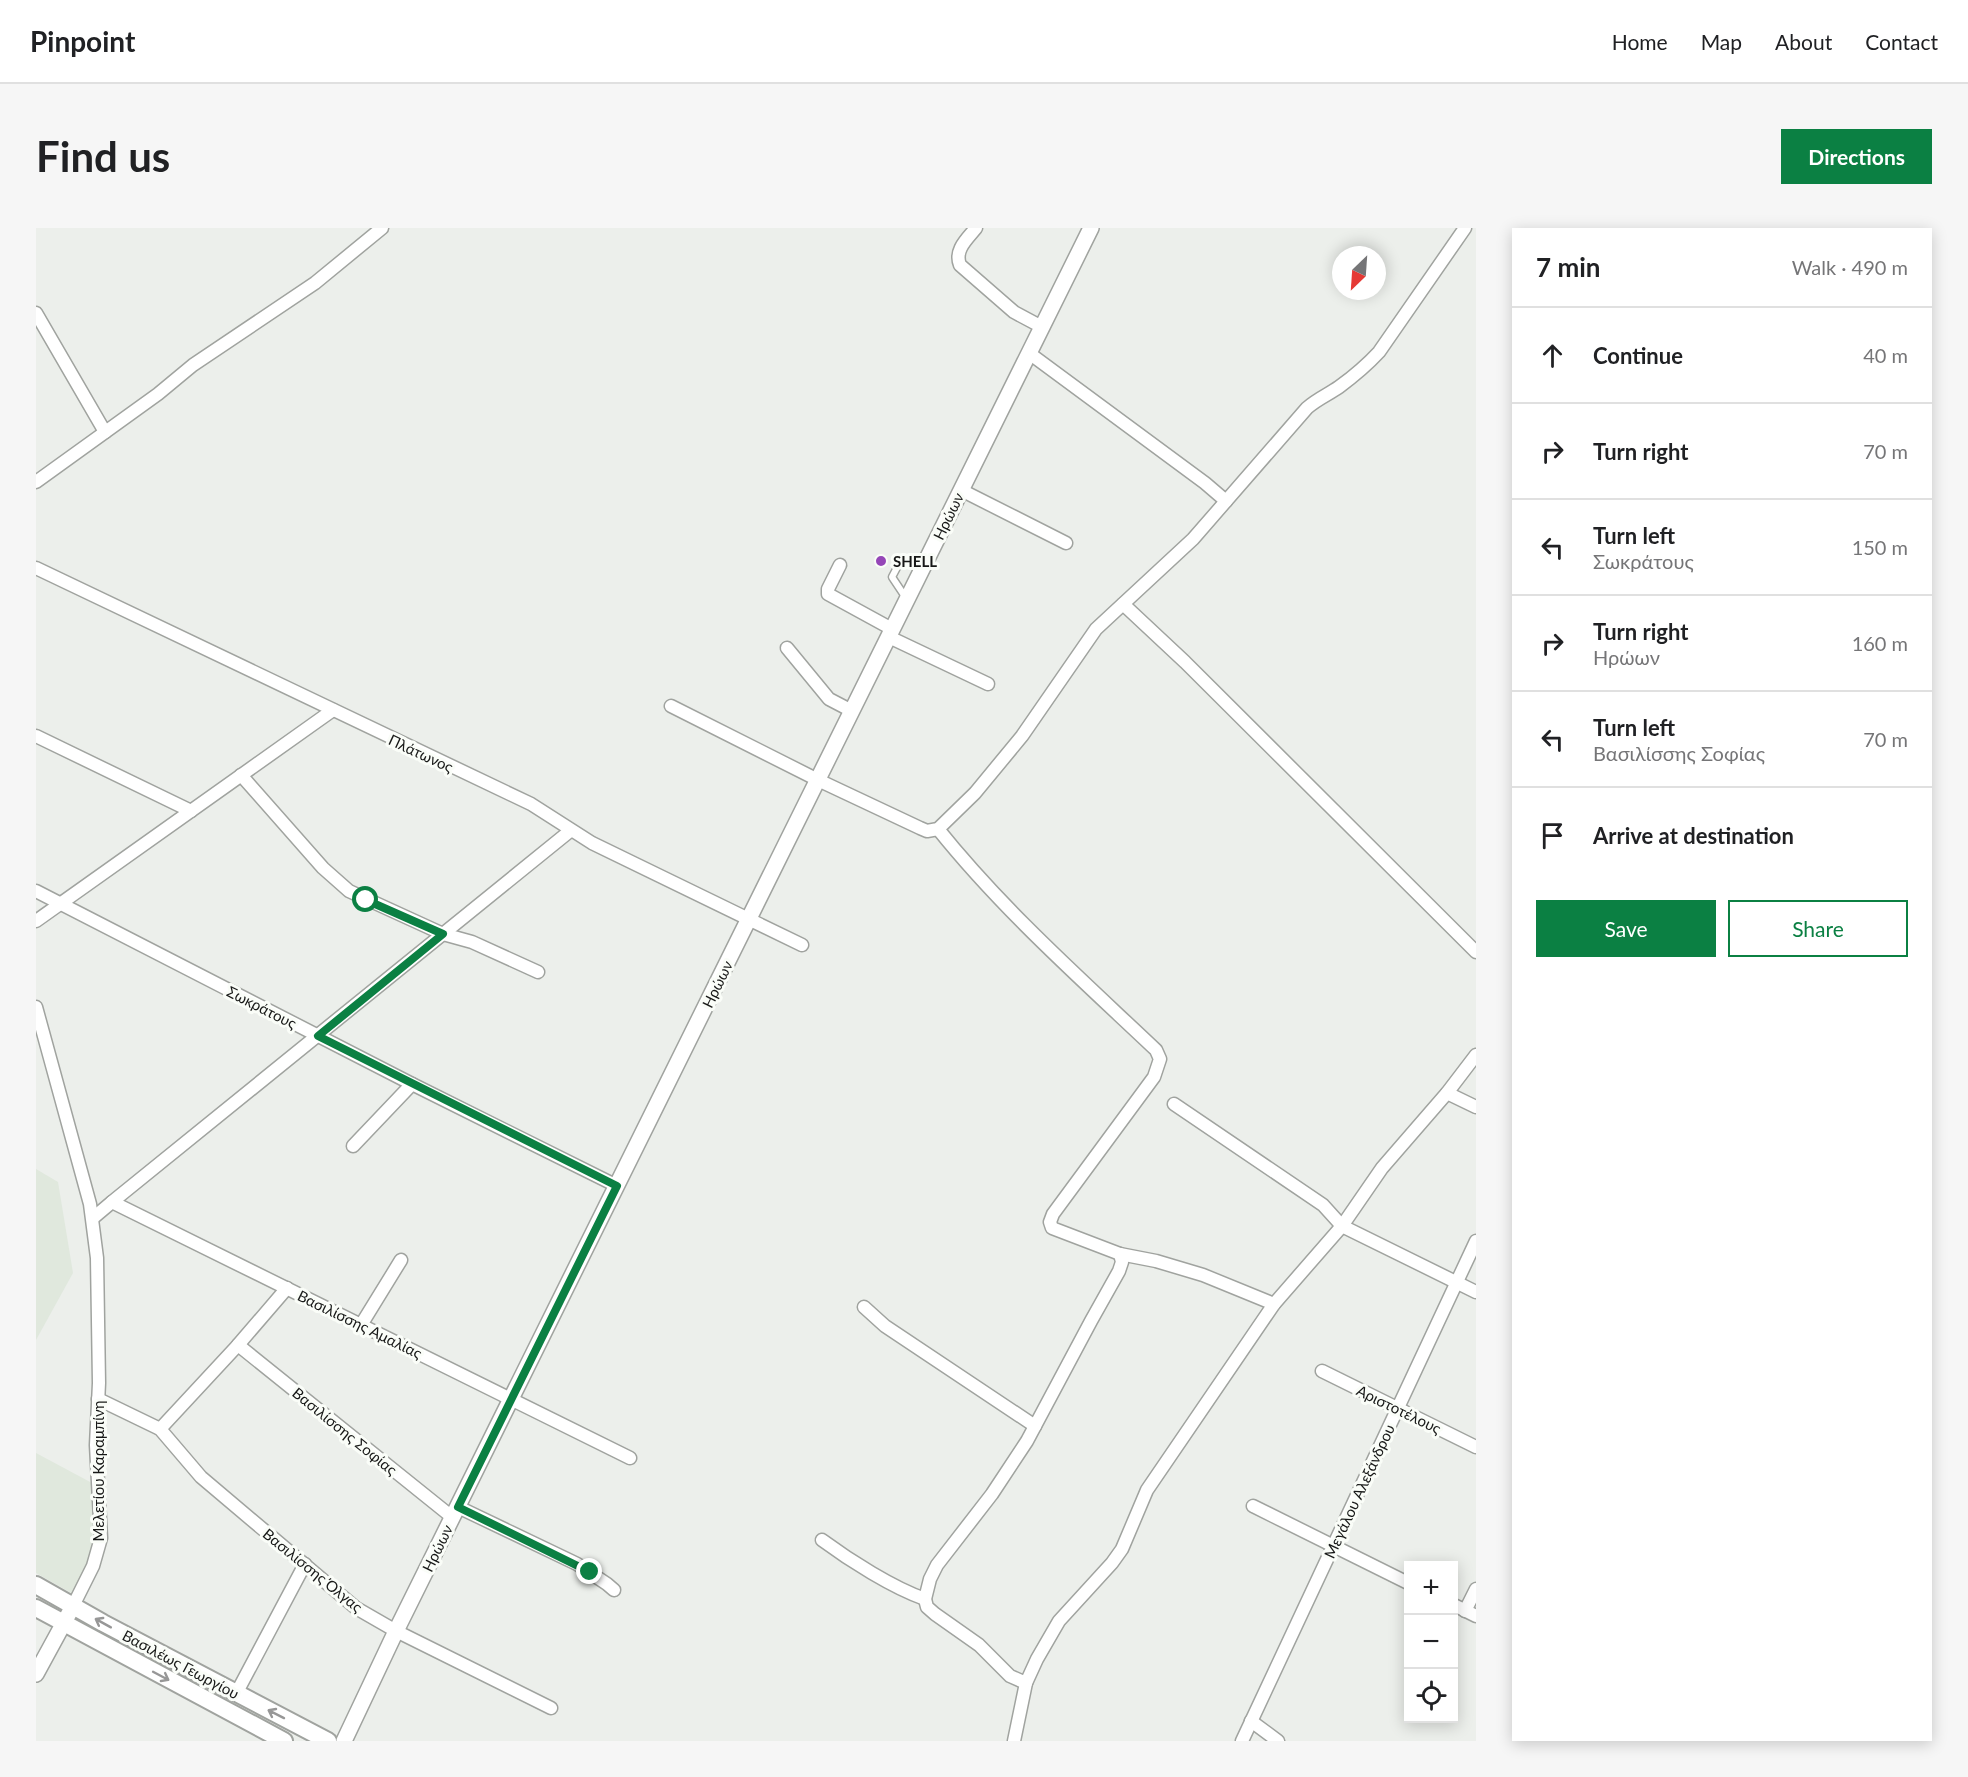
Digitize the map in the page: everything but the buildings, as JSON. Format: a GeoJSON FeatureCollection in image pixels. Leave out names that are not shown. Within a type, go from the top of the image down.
{"type":"FeatureCollection","features":[{"type":"Feature","properties":{"kind":"main road","name":"Βασιλέως Γεωργίου"},"geometry":{"type":"LineString","coordinates":[[36,1585],[236,1694],[328,1741]]}},
{"type":"Feature","properties":{"kind":"main road","name":"Βασιλέως Γεωργίου"},"geometry":{"type":"LineString","coordinates":[[36,1608],[284,1741]]}},
{"type":"Feature","properties":{"kind":"street"},"geometry":{"type":"LineString","coordinates":[[36,482],[193,365],[315,283],[382,228]]}},
{"type":"Feature","properties":{"kind":"street"},"geometry":{"type":"LineString","coordinates":[[976,228],[961,247],[957,258],[960,265],[1014,312],[1042,327]]}},
{"type":"Feature","properties":{"kind":"street","name":"Ηρώων"},"geometry":{"type":"LineString","coordinates":[[344,1741],[396,1631],[1091,228]]}},
{"type":"Feature","properties":{"kind":"street"},"geometry":{"type":"LineString","coordinates":[[671,706],[920,828],[927,831],[938,830],[999,764],[1048,701],[1096,629],[1192,539],[1307,408],[1338,388],[1379,352],[1465,228]]}},
{"type":"Feature","properties":{"kind":"street"},"geometry":{"type":"LineString","coordinates":[[36,313],[105,432]]}},
{"type":"Feature","properties":{"kind":"street"},"geometry":{"type":"LineString","coordinates":[[1029,353],[1196,476],[1226,501]]}},
{"type":"Feature","properties":{"kind":"street"},"geometry":{"type":"LineString","coordinates":[[961,490],[1066,543]]}},
{"type":"Feature","properties":{"kind":"street"},"geometry":{"type":"LineString","coordinates":[[840,565],[828,589],[828,594],[890,633],[987,684]]}},
{"type":"Feature","properties":{"kind":"street","name":"Πλάτωνος"},"geometry":{"type":"LineString","coordinates":[[36,568],[531,804],[570,831],[802,945]]}},
{"type":"Feature","properties":{"kind":"street"},"geometry":{"type":"LineString","coordinates":[[1123,604],[1185,662],[1476,952]]}},
{"type":"Feature","properties":{"kind":"street"},"geometry":{"type":"LineString","coordinates":[[786,648],[829,699],[852,711]]}},
{"type":"Feature","properties":{"kind":"street"},"geometry":{"type":"LineString","coordinates":[[36,921],[333,710]]}},
{"type":"Feature","properties":{"kind":"street"},"geometry":{"type":"LineString","coordinates":[[36,736],[191,811]]}},
{"type":"Feature","properties":{"kind":"street"},"geometry":{"type":"LineString","coordinates":[[241,775],[340,885],[366,900],[443,934],[472,942],[538,972]]}},
{"type":"Feature","properties":{"kind":"street"},"geometry":{"type":"LineString","coordinates":[[938,830],[970,868],[1032,932],[1156,1050],[1160,1059],[1154,1077],[1050,1222],[1052,1228],[1120,1254],[1156,1261],[1203,1275],[1274,1304]]}},
{"type":"Feature","properties":{"kind":"street"},"geometry":{"type":"LineString","coordinates":[[93,1218],[570,831]]}},
{"type":"Feature","properties":{"kind":"street","name":"Σωκράτους"},"geometry":{"type":"LineString","coordinates":[[36,891],[412,1084],[617,1186]]}},
{"type":"Feature","properties":{"kind":"street","name":"Μελετίου Καραμπίνη"},"geometry":{"type":"LineString","coordinates":[[36,1007],[93,1218],[98,1289],[96,1445],[100,1538],[93,1566],[36,1674]]}},
{"type":"Feature","properties":{"kind":"street"},"geometry":{"type":"LineString","coordinates":[[1014,1741],[1026,1683],[1047,1640],[1059,1621],[1122,1549],[1147,1490],[1274,1304],[1342,1226],[1382,1168],[1447,1093],[1476,1054]]}},
{"type":"Feature","properties":{"kind":"street"},"geometry":{"type":"LineString","coordinates":[[353,1146],[412,1084]]}},
{"type":"Feature","properties":{"kind":"street"},"geometry":{"type":"LineString","coordinates":[[1447,1093],[1476,1107]]}},
{"type":"Feature","properties":{"kind":"street"},"geometry":{"type":"LineString","coordinates":[[1174,1104],[1323,1205],[1342,1226],[1476,1292]]}},
{"type":"Feature","properties":{"kind":"street","name":"Βασιλίσσης Αμαλίας"},"geometry":{"type":"LineString","coordinates":[[112,1202],[630,1458]]}},
{"type":"Feature","properties":{"kind":"street","name":"Μεγάλου Αλεξάνδρου"},"geometry":{"type":"LineString","coordinates":[[1242,1741],[1476,1241]]}},
{"type":"Feature","properties":{"kind":"street"},"geometry":{"type":"LineString","coordinates":[[1026,1683],[1010,1676],[987,1652],[935,1614],[927,1607],[925,1599],[930,1579],[937,1565],[992,1494],[1028,1441],[1119,1271],[1122,1262],[1120,1254]]}},
{"type":"Feature","properties":{"kind":"street"},"geometry":{"type":"LineString","coordinates":[[361,1325],[401,1260]]}},
{"type":"Feature","properties":{"kind":"street"},"geometry":{"type":"LineString","coordinates":[[160,1429],[287,1288]]}},
{"type":"Feature","properties":{"kind":"street"},"geometry":{"type":"LineString","coordinates":[[864,1307],[885,1326],[1035,1426]]}},
{"type":"Feature","properties":{"kind":"street","name":"Βασιλίσσης Σοφίας"},"geometry":{"type":"LineString","coordinates":[[238,1345],[455,1512],[577,1564],[614,1590]]}},
{"type":"Feature","properties":{"kind":"street","name":"Αριστοτέλους"},"geometry":{"type":"LineString","coordinates":[[1322,1371],[1476,1447]]}},
{"type":"Feature","properties":{"kind":"street","name":"Βασιλίσσης Όλγας"},"geometry":{"type":"LineString","coordinates":[[98,1400],[160,1429],[201,1477],[356,1608],[396,1631],[551,1708]]}},
{"type":"Feature","properties":{"kind":"street"},"geometry":{"type":"LineString","coordinates":[[1253,1506],[1404,1581]]}},
{"type":"Feature","properties":{"kind":"street"},"geometry":{"type":"LineString","coordinates":[[822,1540],[907,1592],[925,1599]]}},
{"type":"Feature","properties":{"kind":"street"},"geometry":{"type":"LineString","coordinates":[[236,1694],[305,1564]]}},
{"type":"Feature","properties":{"kind":"street"},"geometry":{"type":"LineString","coordinates":[[1465,1611],[1476,1589]]}},
{"type":"Feature","properties":{"kind":"street"},"geometry":{"type":"LineString","coordinates":[[1251,1721],[1278,1741]]}},
{"type":"Feature","properties":{"kind":"lane"},"geometry":{"type":"LineString","coordinates":[[907,600],[892,577],[901,560],[928,557]]}},
{"type":"Feature","properties":{"kind":"shaded area"},"geometry":{"type":"Polygon","coordinates":[[[36,1169],[58,1182],[73,1273],[36,1340],[36,1169]]]}},
{"type":"Feature","properties":{"kind":"shaded area"},"geometry":{"type":"Polygon","coordinates":[[[36,1453],[92,1483],[93,1531],[90,1556],[73,1594],[36,1573],[36,1453]]]}},
{"type":"Feature","properties":{"kind":"place","name":"SHELL"},"geometry":{"type":"Point","coordinates":[881,561]}},
{"type":"Feature","properties":{"kind":"route"},"geometry":{"type":"LineString","coordinates":[[366,900],[443,934],[318,1036],[617,1186],[458,1507],[590,1572]]}}]}
